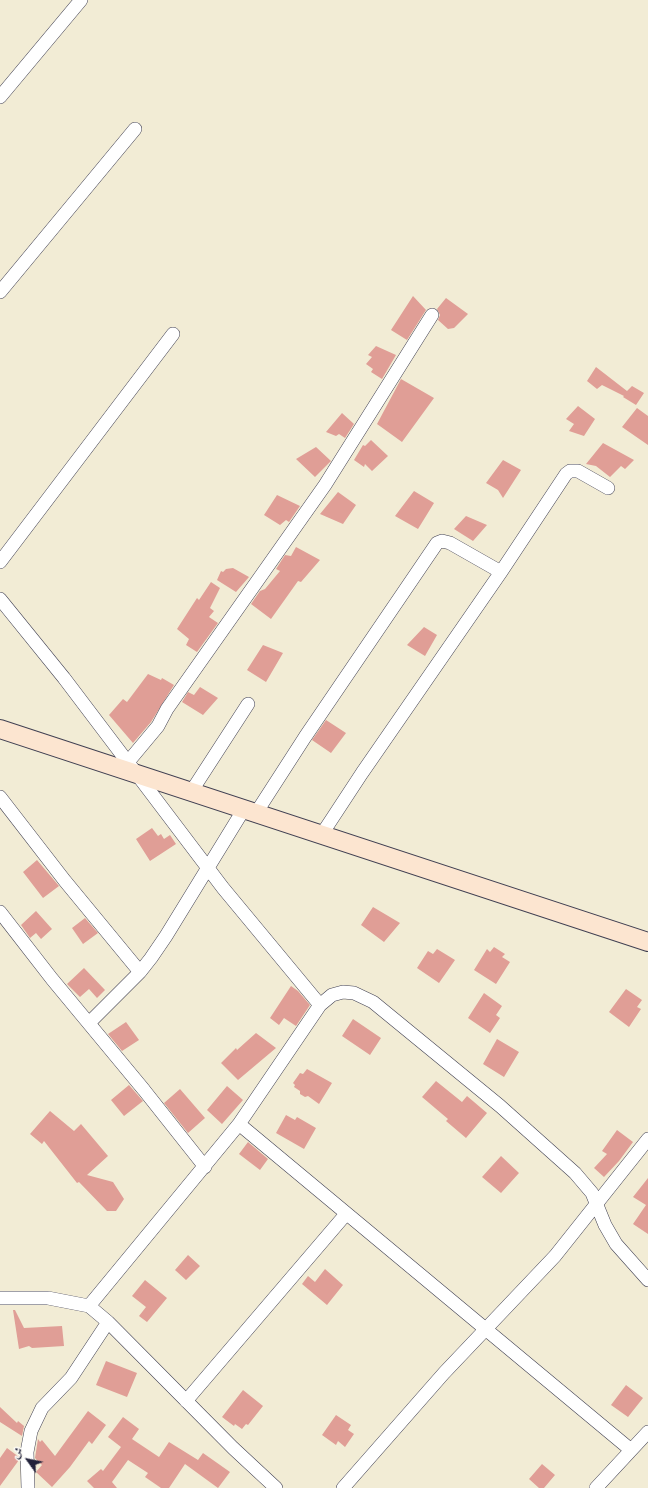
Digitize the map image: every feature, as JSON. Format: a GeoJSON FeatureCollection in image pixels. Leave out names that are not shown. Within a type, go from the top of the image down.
{"type":"FeatureCollection","features":[{"type":"Feature","properties":{"kind":"street"},"geometry":{"type":"LineString","coordinates":[[0,97],[81,0]]}},
{"type":"Feature","properties":{"kind":"street"},"geometry":{"type":"LineString","coordinates":[[0,292],[135,129]]}},
{"type":"Feature","properties":{"kind":"street"},"geometry":{"type":"LineString","coordinates":[[132,768],[158,726],[166,709],[325,485],[432,315]]}},
{"type":"Feature","properties":{"kind":"street"},"geometry":{"type":"LineString","coordinates":[[0,562],[173,334]]}},
{"type":"Feature","properties":{"kind":"street"},"geometry":{"type":"LineString","coordinates":[[322,834],[566,474],[570,471],[578,471],[608,488]]}},
{"type":"Feature","properties":{"kind":"street"},"geometry":{"type":"LineString","coordinates":[[89,1023],[140,972],[166,936],[208,868],[305,737],[437,543],[442,540],[450,543],[501,572]]}},
{"type":"Feature","properties":{"kind":"street"},"geometry":{"type":"LineString","coordinates":[[0,598],[208,868],[320,1005]]}},
{"type":"Feature","properties":{"kind":"street"},"geometry":{"type":"LineString","coordinates":[[191,792],[248,704]]}},
{"type":"Feature","properties":{"kind":"street"},"geometry":{"type":"LineString","coordinates":[[0,729],[132,768],[191,792],[648,942]]}},
{"type":"Feature","properties":{"kind":"street"},"geometry":{"type":"LineString","coordinates":[[0,797],[65,882],[140,972]]}},
{"type":"Feature","properties":{"kind":"street"},"geometry":{"type":"LineString","coordinates":[[0,912],[205,1167]]}},
{"type":"Feature","properties":{"kind":"street"},"geometry":{"type":"LineString","coordinates":[[88,1306],[205,1167],[239,1124],[320,1005],[332,995],[343,992],[354,994],[373,1002],[500,1106],[555,1154],[583,1181],[597,1203],[605,1226],[616,1244],[648,1280]]}},
{"type":"Feature","properties":{"kind":"street"},"geometry":{"type":"LineString","coordinates":[[239,1124],[631,1450]]}},
{"type":"Feature","properties":{"kind":"street"},"geometry":{"type":"LineString","coordinates":[[343,1488],[444,1373],[555,1256],[648,1139]]}},
{"type":"Feature","properties":{"kind":"street"},"geometry":{"type":"LineString","coordinates":[[186,1401],[346,1214]]}},
{"type":"Feature","properties":{"kind":"street"},"geometry":{"type":"LineString","coordinates":[[0,1298],[48,1298],[88,1306],[108,1322],[271,1487]]}},
{"type":"Feature","properties":{"kind":"street"},"geometry":{"type":"LineString","coordinates":[[28,1488],[27,1452],[31,1431],[42,1408],[71,1378],[108,1322]]}},
{"type":"Feature","properties":{"kind":"street"},"geometry":{"type":"LineString","coordinates":[[596,1488],[648,1432]]}},
{"type":"Feature","properties":{"kind":"building"},"geometry":{"type":"Polygon","coordinates":[[[413,296],[426,310],[407,340],[391,330],[413,296]]]}},
{"type":"Feature","properties":{"kind":"building"},"geometry":{"type":"Polygon","coordinates":[[[446,298],[468,314],[454,328],[448,329],[438,320],[440,315],[437,309],[446,298]]]}},
{"type":"Feature","properties":{"kind":"building"},"geometry":{"type":"Polygon","coordinates":[[[376,346],[396,355],[382,379],[371,372],[373,369],[366,364],[372,357],[368,355],[376,346]]]}},
{"type":"Feature","properties":{"kind":"building"},"geometry":{"type":"Polygon","coordinates":[[[596,367],[627,391],[632,386],[644,393],[636,405],[623,397],[624,396],[602,385],[597,389],[587,381],[596,367]]]}},
{"type":"Feature","properties":{"kind":"building"},"geometry":{"type":"Polygon","coordinates":[[[401,379],[434,398],[402,442],[377,424],[401,379]]]}},
{"type":"Feature","properties":{"kind":"building"},"geometry":{"type":"Polygon","coordinates":[[[578,406],[595,419],[584,436],[569,431],[574,424],[566,419],[578,406]]]}},
{"type":"Feature","properties":{"kind":"building"},"geometry":{"type":"Polygon","coordinates":[[[637,408],[648,416],[648,445],[622,427],[637,408]]]}},
{"type":"Feature","properties":{"kind":"building"},"geometry":{"type":"Polygon","coordinates":[[[342,413],[354,424],[345,438],[339,434],[336,436],[326,432],[342,413]]]}},
{"type":"Feature","properties":{"kind":"building"},"geometry":{"type":"Polygon","coordinates":[[[371,440],[388,456],[372,471],[365,464],[364,467],[354,460],[363,445],[365,446],[371,440]]]}},
{"type":"Feature","properties":{"kind":"building"},"geometry":{"type":"Polygon","coordinates":[[[603,443],[634,460],[625,469],[621,466],[610,477],[596,466],[586,464],[603,443]]]}},
{"type":"Feature","properties":{"kind":"building"},"geometry":{"type":"Polygon","coordinates":[[[316,447],[331,461],[315,477],[296,459],[316,447]]]}},
{"type":"Feature","properties":{"kind":"building"},"geometry":{"type":"Polygon","coordinates":[[[503,460],[521,470],[503,498],[498,490],[486,483],[503,460]]]}},
{"type":"Feature","properties":{"kind":"building"},"geometry":{"type":"Polygon","coordinates":[[[414,491],[434,503],[418,529],[395,516],[414,491]]]}},
{"type":"Feature","properties":{"kind":"building"},"geometry":{"type":"Polygon","coordinates":[[[338,492],[356,505],[343,524],[320,514],[338,492]]]}},
{"type":"Feature","properties":{"kind":"building"},"geometry":{"type":"Polygon","coordinates":[[[277,495],[300,506],[289,522],[286,520],[280,525],[264,515],[277,495]]]}},
{"type":"Feature","properties":{"kind":"building"},"geometry":{"type":"Polygon","coordinates":[[[466,516],[487,525],[473,541],[454,529],[466,516]]]}},
{"type":"Feature","properties":{"kind":"building"},"geometry":{"type":"Polygon","coordinates":[[[296,547],[320,560],[301,582],[298,581],[271,619],[251,604],[260,591],[265,589],[280,571],[276,569],[285,555],[291,556],[296,547]]]}},
{"type":"Feature","properties":{"kind":"building"},"geometry":{"type":"Polygon","coordinates":[[[233,568],[249,577],[236,592],[217,580],[221,571],[223,572],[226,569],[233,568]]]}},
{"type":"Feature","properties":{"kind":"building"},"geometry":{"type":"Polygon","coordinates":[[[211,582],[220,588],[210,608],[214,611],[209,617],[218,623],[197,652],[186,645],[189,639],[177,629],[197,598],[199,600],[211,582]]]}},
{"type":"Feature","properties":{"kind":"building"},"geometry":{"type":"Polygon","coordinates":[[[424,627],[437,635],[425,656],[407,645],[424,627]]]}},
{"type":"Feature","properties":{"kind":"building"},"geometry":{"type":"Polygon","coordinates":[[[263,645],[283,653],[266,682],[247,670],[263,645]]]}},
{"type":"Feature","properties":{"kind":"building"},"geometry":{"type":"Polygon","coordinates":[[[148,674],[161,680],[162,678],[174,685],[151,722],[133,743],[109,715],[123,699],[127,702],[148,674]]]}},
{"type":"Feature","properties":{"kind":"building"},"geometry":{"type":"Polygon","coordinates":[[[200,687],[218,698],[203,715],[182,702],[188,692],[194,695],[200,687]]]}},
{"type":"Feature","properties":{"kind":"building"},"geometry":{"type":"Polygon","coordinates":[[[326,720],[346,733],[331,753],[312,740],[326,720]]]}},
{"type":"Feature","properties":{"kind":"building"},"geometry":{"type":"Polygon","coordinates":[[[152,828],[158,836],[161,834],[164,839],[170,835],[176,844],[150,861],[136,839],[152,828]]]}},
{"type":"Feature","properties":{"kind":"building"},"geometry":{"type":"Polygon","coordinates":[[[37,860],[59,886],[43,898],[23,872],[37,860]]]}},
{"type":"Feature","properties":{"kind":"building"},"geometry":{"type":"Polygon","coordinates":[[[373,907],[400,923],[384,942],[361,925],[373,907]]]}},
{"type":"Feature","properties":{"kind":"building"},"geometry":{"type":"Polygon","coordinates":[[[36,911],[52,929],[41,939],[36,933],[30,938],[21,925],[36,911]]]}},
{"type":"Feature","properties":{"kind":"building"},"geometry":{"type":"Polygon","coordinates":[[[85,918],[98,933],[83,944],[72,928],[85,918]]]}},
{"type":"Feature","properties":{"kind":"building"},"geometry":{"type":"Polygon","coordinates":[[[494,947],[505,954],[502,957],[510,962],[496,984],[474,970],[487,949],[490,952],[494,947]]]}},
{"type":"Feature","properties":{"kind":"building"},"geometry":{"type":"Polygon","coordinates":[[[437,949],[455,960],[439,983],[417,968],[428,951],[433,954],[437,949]]]}},
{"type":"Feature","properties":{"kind":"building"},"geometry":{"type":"Polygon","coordinates":[[[84,968],[105,990],[97,998],[89,989],[80,997],[67,984],[84,968]]]}},
{"type":"Feature","properties":{"kind":"building"},"geometry":{"type":"Polygon","coordinates":[[[291,986],[298,991],[310,1005],[296,1026],[284,1018],[279,1025],[270,1018],[291,986]]]}},
{"type":"Feature","properties":{"kind":"building"},"geometry":{"type":"Polygon","coordinates":[[[626,989],[642,1000],[637,1007],[641,1009],[629,1027],[609,1012],[626,989]]]}},
{"type":"Feature","properties":{"kind":"building"},"geometry":{"type":"Polygon","coordinates":[[[484,993],[502,1006],[496,1015],[500,1018],[490,1033],[468,1018],[484,993]]]}},
{"type":"Feature","properties":{"kind":"building"},"geometry":{"type":"Polygon","coordinates":[[[353,1019],[381,1038],[370,1055],[342,1036],[353,1019]]]}},
{"type":"Feature","properties":{"kind":"building"},"geometry":{"type":"Polygon","coordinates":[[[126,1022],[139,1040],[122,1051],[108,1034],[126,1022]]]}},
{"type":"Feature","properties":{"kind":"building"},"geometry":{"type":"Polygon","coordinates":[[[256,1033],[276,1048],[238,1080],[221,1063],[236,1048],[237,1050],[256,1033]]]}},
{"type":"Feature","properties":{"kind":"building"},"geometry":{"type":"Polygon","coordinates":[[[497,1039],[519,1052],[504,1077],[483,1064],[497,1039]]]}},
{"type":"Feature","properties":{"kind":"building"},"geometry":{"type":"Polygon","coordinates":[[[307,1069],[332,1083],[319,1104],[308,1096],[305,1097],[300,1094],[300,1091],[294,1087],[295,1085],[293,1083],[300,1073],[303,1074],[307,1069]]]}},
{"type":"Feature","properties":{"kind":"building"},"geometry":{"type":"Polygon","coordinates":[[[436,1081],[462,1102],[467,1096],[487,1113],[466,1138],[446,1121],[448,1119],[422,1097],[436,1081]]]}},
{"type":"Feature","properties":{"kind":"building"},"geometry":{"type":"Polygon","coordinates":[[[129,1085],[143,1101],[124,1116],[111,1100],[129,1085]]]}},
{"type":"Feature","properties":{"kind":"building"},"geometry":{"type":"Polygon","coordinates":[[[227,1086],[243,1100],[222,1124],[207,1110],[227,1086]]]}},
{"type":"Feature","properties":{"kind":"building"},"geometry":{"type":"Polygon","coordinates":[[[180,1089],[205,1118],[188,1133],[164,1103],[180,1089]]]}},
{"type":"Feature","properties":{"kind":"building"},"geometry":{"type":"Polygon","coordinates":[[[50,1111],[74,1131],[81,1124],[108,1156],[87,1175],[113,1182],[124,1199],[116,1211],[107,1211],[79,1182],[77,1183],[44,1141],[42,1144],[30,1134],[50,1111]]]}},
{"type":"Feature","properties":{"kind":"building"},"geometry":{"type":"Polygon","coordinates":[[[286,1115],[295,1120],[297,1117],[316,1128],[304,1149],[276,1133],[286,1115]]]}},
{"type":"Feature","properties":{"kind":"building"},"geometry":{"type":"Polygon","coordinates":[[[617,1130],[633,1142],[619,1161],[604,1177],[594,1168],[607,1154],[602,1151],[617,1130]]]}},
{"type":"Feature","properties":{"kind":"building"},"geometry":{"type":"Polygon","coordinates":[[[248,1142],[268,1159],[260,1170],[239,1154],[248,1142]]]}},
{"type":"Feature","properties":{"kind":"building"},"geometry":{"type":"Polygon","coordinates":[[[501,1156],[519,1173],[501,1193],[482,1177],[501,1156]]]}},
{"type":"Feature","properties":{"kind":"building"},"geometry":{"type":"Polygon","coordinates":[[[648,1178],[648,1234],[633,1224],[646,1205],[633,1197],[648,1178]]]}},
{"type":"Feature","properties":{"kind":"building"},"geometry":{"type":"Polygon","coordinates":[[[188,1255],[200,1266],[186,1280],[175,1270],[188,1255]]]}},
{"type":"Feature","properties":{"kind":"building"},"geometry":{"type":"Polygon","coordinates":[[[325,1269],[343,1285],[327,1305],[302,1284],[308,1276],[315,1282],[325,1269]]]}},
{"type":"Feature","properties":{"kind":"building"},"geometry":{"type":"Polygon","coordinates":[[[145,1280],[167,1298],[147,1322],[139,1316],[146,1307],[132,1296],[145,1280]]]}},
{"type":"Feature","properties":{"kind":"building"},"geometry":{"type":"Polygon","coordinates":[[[13,1310],[15,1310],[24,1328],[62,1326],[64,1346],[32,1348],[29,1346],[19,1349],[13,1310]]]}},
{"type":"Feature","properties":{"kind":"building"},"geometry":{"type":"Polygon","coordinates":[[[106,1361],[137,1373],[127,1397],[96,1385],[106,1361]]]}},
{"type":"Feature","properties":{"kind":"building"},"geometry":{"type":"Polygon","coordinates":[[[626,1385],[643,1398],[628,1417],[611,1405],[626,1385]]]}},
{"type":"Feature","properties":{"kind":"building"},"geometry":{"type":"Polygon","coordinates":[[[243,1390],[263,1406],[248,1425],[246,1424],[242,1429],[235,1424],[234,1426],[222,1417],[243,1390]]]}},
{"type":"Feature","properties":{"kind":"building"},"geometry":{"type":"Polygon","coordinates":[[[0,1407],[17,1423],[18,1421],[24,1426],[22,1436],[0,1422],[0,1407]]]}},
{"type":"Feature","properties":{"kind":"building"},"geometry":{"type":"Polygon","coordinates":[[[88,1411],[106,1425],[92,1444],[89,1441],[70,1467],[52,1487],[36,1472],[42,1465],[35,1458],[38,1439],[40,1442],[42,1440],[55,1456],[88,1411]]]}},
{"type":"Feature","properties":{"kind":"building"},"geometry":{"type":"Polygon","coordinates":[[[336,1415],[351,1425],[348,1430],[354,1434],[345,1447],[338,1441],[336,1445],[322,1435],[336,1415]]]}},
{"type":"Feature","properties":{"kind":"building"},"geometry":{"type":"Polygon","coordinates":[[[123,1417],[139,1429],[132,1439],[159,1457],[169,1442],[198,1460],[203,1453],[230,1472],[218,1488],[185,1464],[169,1488],[161,1488],[145,1477],[148,1473],[128,1460],[112,1482],[117,1488],[94,1488],[87,1481],[101,1469],[103,1471],[121,1447],[108,1437],[123,1417]]]}},
{"type":"Feature","properties":{"kind":"building"},"geometry":{"type":"Polygon","coordinates":[[[7,1448],[19,1457],[19,1460],[0,1486],[0,1458],[7,1448]]]}},
{"type":"Feature","properties":{"kind":"building"},"geometry":{"type":"Polygon","coordinates":[[[542,1464],[555,1475],[544,1488],[539,1488],[529,1479],[542,1464]]]}}]}
